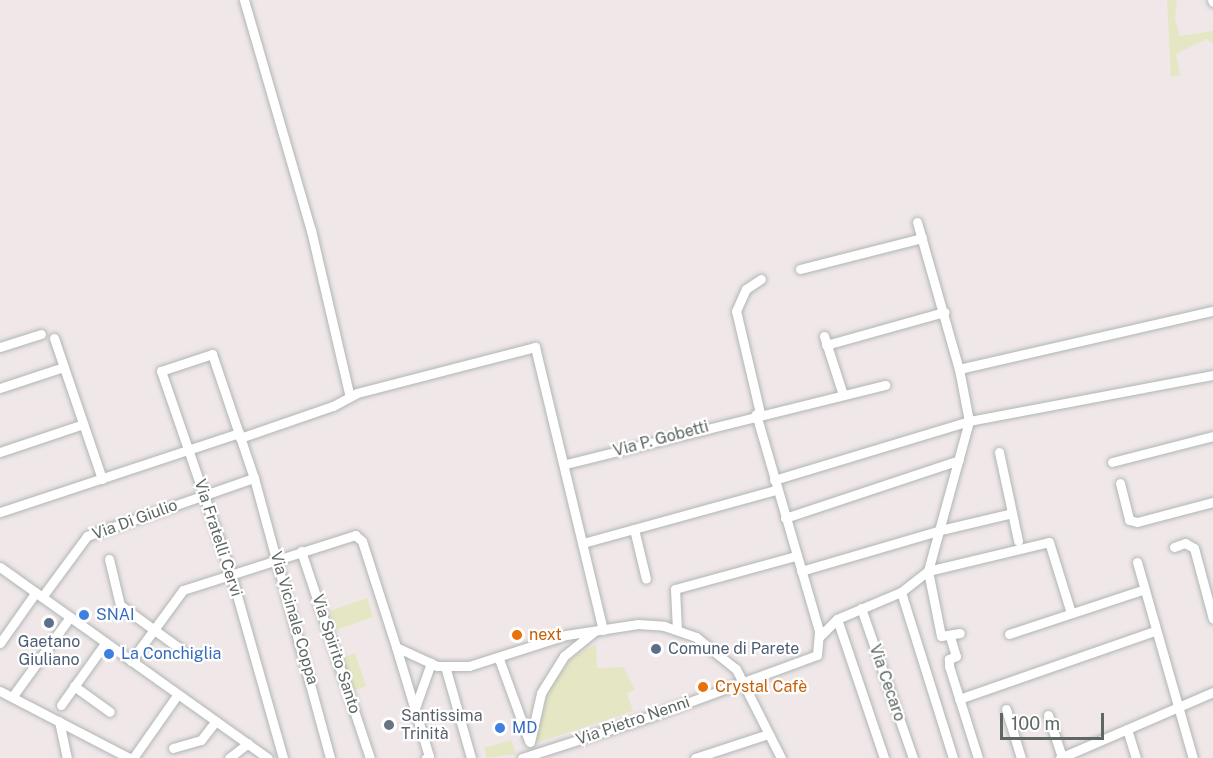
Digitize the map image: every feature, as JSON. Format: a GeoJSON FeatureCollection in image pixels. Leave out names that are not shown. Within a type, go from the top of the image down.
{"type":"FeatureCollection","features":[{"type":"Feature","properties":{"kind":"street"},"geometry":{"type":"LineString","coordinates":[[244,0],[311,230],[350,397]]}},
{"type":"Feature","properties":{"kind":"street"},"geometry":{"type":"LineString","coordinates":[[917,222],[959,369],[969,421],[928,571],[941,636],[960,633]]}},
{"type":"Feature","properties":{"kind":"street"},"geometry":{"type":"LineString","coordinates":[[806,279],[801,269],[922,238]]}},
{"type":"Feature","properties":{"kind":"street"},"geometry":{"type":"LineString","coordinates":[[761,279],[746,289],[736,311],[775,485],[820,636],[837,619],[901,592],[928,571],[1049,542],[1071,613]]}},
{"type":"Feature","properties":{"kind":"street"},"geometry":{"type":"LineString","coordinates":[[959,369],[1213,311]]}},
{"type":"Feature","properties":{"kind":"street"},"geometry":{"type":"LineString","coordinates":[[843,395],[825,340],[944,312]]}},
{"type":"Feature","properties":{"kind":"street"},"geometry":{"type":"LineString","coordinates":[[0,347],[41,334]]}},
{"type":"Feature","properties":{"kind":"street"},"geometry":{"type":"LineString","coordinates":[[54,338],[102,479]]}},
{"type":"Feature","properties":{"kind":"street"},"geometry":{"type":"LineString","coordinates":[[0,512],[350,397],[535,348],[560,459],[566,464],[599,631]]}},
{"type":"Feature","properties":{"kind":"street","name":"Via Vicinale Coppa"},"geometry":{"type":"LineString","coordinates":[[212,354],[254,478],[330,758]]}},
{"type":"Feature","properties":{"kind":"street","name":"Via Fratelli Cervi"},"geometry":{"type":"LineString","coordinates":[[212,354],[161,371],[231,574],[283,758]]}},
{"type":"Feature","properties":{"kind":"street"},"geometry":{"type":"LineString","coordinates":[[0,388],[64,367]]}},
{"type":"Feature","properties":{"kind":"street"},"geometry":{"type":"LineString","coordinates":[[583,543],[775,485],[969,421],[1213,375]]}},
{"type":"Feature","properties":{"kind":"street","name":"Via P. Gobetti"},"geometry":{"type":"LineString","coordinates":[[566,464],[758,414],[885,385]]}},
{"type":"Feature","properties":{"kind":"street"},"geometry":{"type":"LineString","coordinates":[[0,452],[83,424]]}},
{"type":"Feature","properties":{"kind":"street"},"geometry":{"type":"LineString","coordinates":[[1112,462],[1213,436]]}},
{"type":"Feature","properties":{"kind":"street"},"geometry":{"type":"LineString","coordinates":[[999,452],[1018,541]]}},
{"type":"Feature","properties":{"kind":"street"},"geometry":{"type":"LineString","coordinates":[[785,518],[960,460]]}},
{"type":"Feature","properties":{"kind":"street","name":"Via Di Giulio"},"geometry":{"type":"LineString","coordinates":[[0,642],[87,536],[254,478]]}},
{"type":"Feature","properties":{"kind":"street"},"geometry":{"type":"LineString","coordinates":[[1120,483],[1130,520],[1137,522],[1213,502]]}},
{"type":"Feature","properties":{"kind":"street"},"geometry":{"type":"LineString","coordinates":[[801,571],[940,530],[1012,513]]}},
{"type":"Feature","properties":{"kind":"street"},"geometry":{"type":"LineString","coordinates":[[634,529],[646,579]]}},
{"type":"Feature","properties":{"kind":"street"},"geometry":{"type":"LineString","coordinates":[[131,661],[183,590],[355,535],[360,537],[396,647],[429,756],[426,758]]}},
{"type":"Feature","properties":{"kind":"street"},"geometry":{"type":"LineString","coordinates":[[1174,547],[1185,543],[1194,548],[1213,619]]}},
{"type":"Feature","properties":{"kind":"street","name":"Via Spirito Santo"},"geometry":{"type":"LineString","coordinates":[[301,551],[370,758]]}},
{"type":"Feature","properties":{"kind":"street"},"geometry":{"type":"LineString","coordinates":[[677,630],[675,589],[796,556]]}},
{"type":"Feature","properties":{"kind":"street"},"geometry":{"type":"LineString","coordinates":[[109,559],[120,604],[182,650]]}},
{"type":"Feature","properties":{"kind":"street"},"geometry":{"type":"LineString","coordinates":[[1137,562],[1154,631],[1193,758]]}},
{"type":"Feature","properties":{"kind":"street"},"geometry":{"type":"LineString","coordinates":[[0,567],[268,758]]}},
{"type":"Feature","properties":{"kind":"street"},"geometry":{"type":"LineString","coordinates":[[1202,576],[1213,573]]}},
{"type":"Feature","properties":{"kind":"street"},"geometry":{"type":"LineString","coordinates":[[1009,634],[1139,591]]}},
{"type":"Feature","properties":{"kind":"street"},"geometry":{"type":"LineString","coordinates":[[901,592],[953,758]]}},
{"type":"Feature","properties":{"kind":"street","name":"Via Cecaro"},"geometry":{"type":"LineString","coordinates":[[861,608],[913,758]]}},
{"type":"Feature","properties":{"kind":"street"},"geometry":{"type":"LineString","coordinates":[[15,693],[70,617]]}},
{"type":"Feature","properties":{"kind":"street"},"geometry":{"type":"LineString","coordinates":[[837,619],[884,758]]}},
{"type":"Feature","properties":{"kind":"street"},"geometry":{"type":"LineString","coordinates":[[396,647],[431,663],[446,666],[485,664],[566,635],[638,624],[677,630],[714,649],[744,681],[781,758]]}},
{"type":"Feature","properties":{"kind":"street"},"geometry":{"type":"LineString","coordinates":[[530,742],[541,693],[564,656],[599,631]]}},
{"type":"Feature","properties":{"kind":"street"},"geometry":{"type":"LineString","coordinates":[[960,699],[1154,631]]}},
{"type":"Feature","properties":{"kind":"street","name":"Via Pietro Nenni"},"geometry":{"type":"LineString","coordinates":[[522,758],[643,719],[817,655],[820,636]]}},
{"type":"Feature","properties":{"kind":"street"},"geometry":{"type":"LineString","coordinates":[[951,640],[956,656],[949,659],[949,666],[978,758]]}},
{"type":"Feature","properties":{"kind":"street"},"geometry":{"type":"LineString","coordinates":[[61,705],[106,642]]}},
{"type":"Feature","properties":{"kind":"street"},"geometry":{"type":"LineString","coordinates":[[499,659],[533,756]]}},
{"type":"Feature","properties":{"kind":"street"},"geometry":{"type":"LineString","coordinates":[[415,708],[431,663]]}},
{"type":"Feature","properties":{"kind":"street"},"geometry":{"type":"LineString","coordinates":[[446,666],[471,758]]}},
{"type":"Feature","properties":{"kind":"street"},"geometry":{"type":"LineString","coordinates":[[74,686],[110,712]]}},
{"type":"Feature","properties":{"kind":"street"},"geometry":{"type":"LineString","coordinates":[[0,691],[131,758],[178,694]]}},
{"type":"Feature","properties":{"kind":"street"},"geometry":{"type":"LineString","coordinates":[[1048,715],[1061,758],[1076,755],[1126,729],[1213,692]]}},
{"type":"Feature","properties":{"kind":"street"},"geometry":{"type":"LineString","coordinates":[[1006,709],[1021,758]]}},
{"type":"Feature","properties":{"kind":"street"},"geometry":{"type":"LineString","coordinates":[[173,748],[201,740],[216,721]]}},
{"type":"Feature","properties":{"kind":"street"},"geometry":{"type":"LineString","coordinates":[[59,722],[67,758]]}},
{"type":"Feature","properties":{"kind":"street"},"geometry":{"type":"LineString","coordinates":[[1126,729],[1136,758]]}},
{"type":"Feature","properties":{"kind":"street"},"geometry":{"type":"LineString","coordinates":[[695,758],[768,734]]}},
{"type":"Feature","properties":{"kind":"street"},"geometry":{"type":"LineString","coordinates":[[229,758],[248,743]]}},
{"type":"Feature","properties":{"kind":"green space"},"geometry":{"type":"Polygon","coordinates":[[[1167,0],[1177,0],[1175,19],[1180,36],[1213,31],[1213,44],[1207,39],[1176,54],[1180,75],[1171,77],[1167,0]]]}},
{"type":"Feature","properties":{"kind":"green space"},"geometry":{"type":"Polygon","coordinates":[[[367,598],[373,617],[336,630],[330,611],[367,598]]]}},
{"type":"Feature","properties":{"kind":"green space"},"geometry":{"type":"Polygon","coordinates":[[[596,644],[597,668],[624,667],[635,690],[627,693],[633,711],[536,743],[549,688],[572,658],[596,644]]]}},
{"type":"Feature","properties":{"kind":"green space"},"geometry":{"type":"Polygon","coordinates":[[[355,653],[366,686],[352,691],[341,658],[355,653]]]}},
{"type":"Feature","properties":{"kind":"green space"},"geometry":{"type":"Polygon","coordinates":[[[511,740],[516,754],[487,758],[484,748],[511,740]]]}},
{"type":"Feature","properties":{"kind":"place","name":"SNAI"},"geometry":{"type":"Point","coordinates":[84,615]}},
{"type":"Feature","properties":{"kind":"place","name":"Gaetano Giuliano"},"geometry":{"type":"Point","coordinates":[49,623]}},
{"type":"Feature","properties":{"kind":"place","name":"next"},"geometry":{"type":"Point","coordinates":[517,635]}},
{"type":"Feature","properties":{"kind":"place","name":"Comune di Parete"},"geometry":{"type":"Point","coordinates":[656,649]}},
{"type":"Feature","properties":{"kind":"place","name":"La Conchiglia"},"geometry":{"type":"Point","coordinates":[109,654]}},
{"type":"Feature","properties":{"kind":"place","name":"Crystal Cafè"},"geometry":{"type":"Point","coordinates":[703,687]}},
{"type":"Feature","properties":{"kind":"place","name":"Santissima Trinità"},"geometry":{"type":"Point","coordinates":[389,725]}},
{"type":"Feature","properties":{"kind":"place","name":"MD"},"geometry":{"type":"Point","coordinates":[500,728]}}]}
